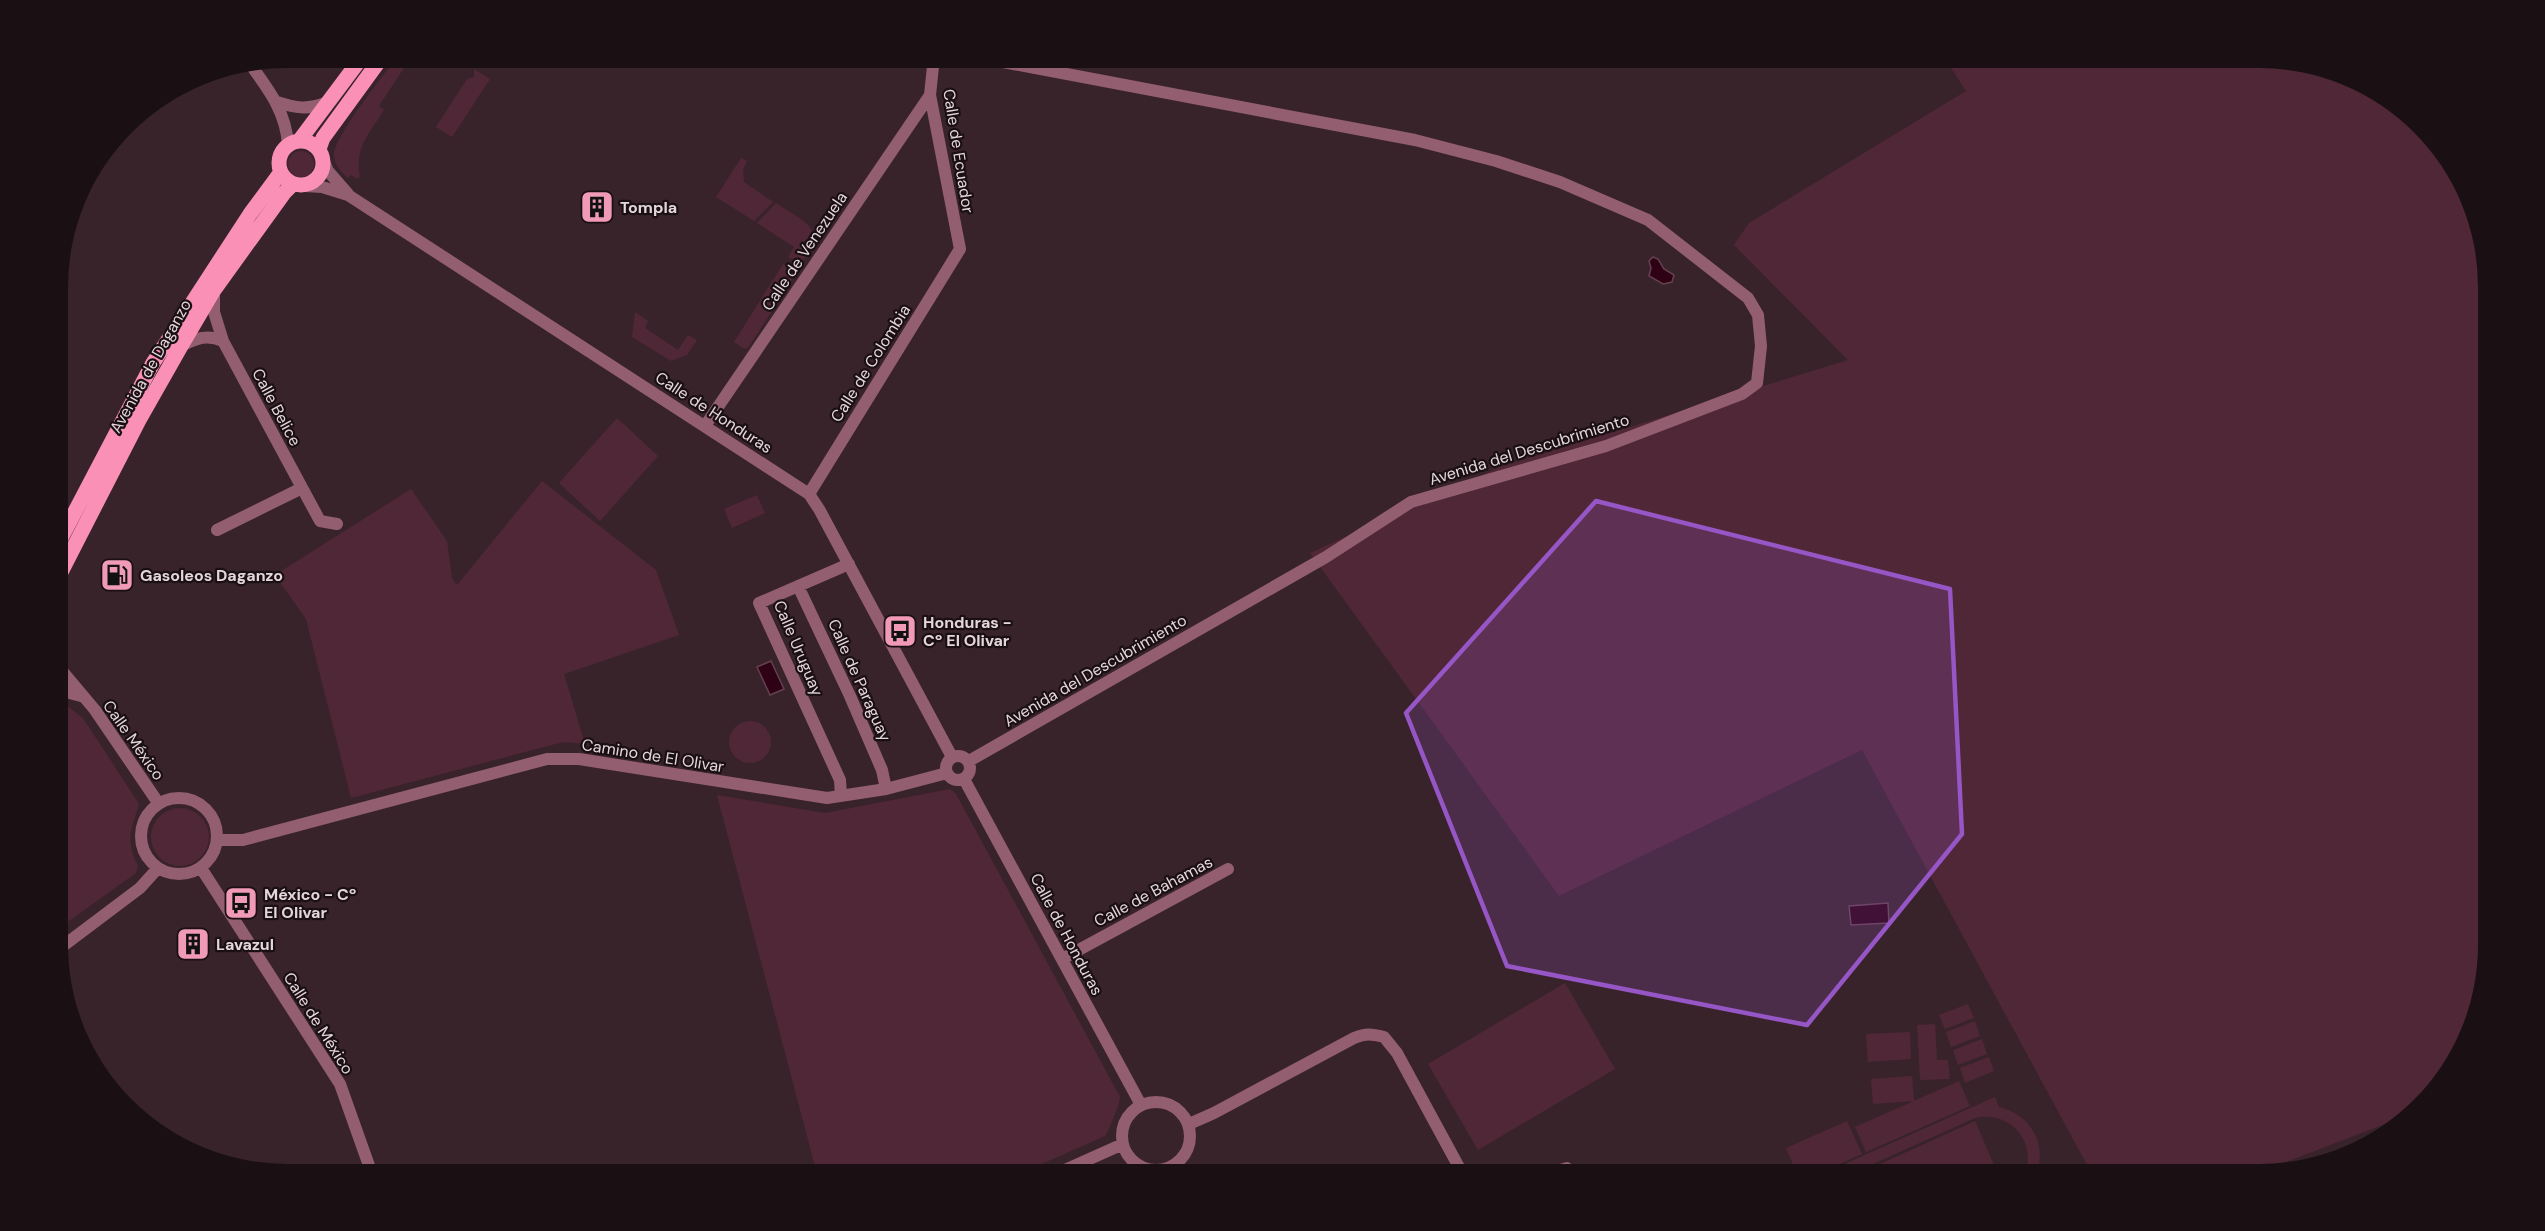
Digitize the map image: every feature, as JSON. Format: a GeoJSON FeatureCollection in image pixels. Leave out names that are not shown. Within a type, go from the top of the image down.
{"type":"FeatureCollection","features":[{"type":"Feature","properties":{"kind":"main road"},"geometry":{"type":"LineString","coordinates":[[353,68],[279,160],[281,172],[299,185],[320,175],[323,138],[374,68]]}},
{"type":"Feature","properties":{"kind":"main road"},"geometry":{"type":"LineString","coordinates":[[293,143],[310,143],[321,154]]}},
{"type":"Feature","properties":{"kind":"main road","name":"Avenida de Daganzo"},"geometry":{"type":"LineString","coordinates":[[68,525],[153,363],[250,214],[281,172]]}},
{"type":"Feature","properties":{"kind":"main road","name":"Avenida de Daganzo"},"geometry":{"type":"LineString","coordinates":[[68,558],[139,420],[214,290],[284,193],[299,185]]}},
{"type":"Feature","properties":{"kind":"street","name":"Calle de Ecuador"},"geometry":{"type":"LineString","coordinates":[[933,68],[930,95],[960,249]]}},
{"type":"Feature","properties":{"kind":"street","name":"Avenida del Descubrimiento"},"geometry":{"type":"LineString","coordinates":[[969,761],[1326,557],[1411,502],[1606,446],[1742,394],[1757,383],[1761,346],[1758,315],[1748,298],[1648,220],[1560,182],[1496,161],[1414,140],[1035,68]]}},
{"type":"Feature","properties":{"kind":"street"},"geometry":{"type":"LineString","coordinates":[[254,70],[277,102],[293,143]]}},
{"type":"Feature","properties":{"kind":"street","name":"Calle de Venezuela"},"geometry":{"type":"LineString","coordinates":[[705,426],[930,95]]}},
{"type":"Feature","properties":{"kind":"street"},"geometry":{"type":"LineString","coordinates":[[277,102],[306,109],[326,103]]}},
{"type":"Feature","properties":{"kind":"street","name":"Calle de Honduras"},"geometry":{"type":"LineString","coordinates":[[321,154],[328,171],[348,195]]}},
{"type":"Feature","properties":{"kind":"street","name":"Calle de Honduras"},"geometry":{"type":"LineString","coordinates":[[299,185],[322,187],[348,195],[809,494],[952,757]]}},
{"type":"Feature","properties":{"kind":"street","name":"Calle de Colombia"},"geometry":{"type":"LineString","coordinates":[[809,494],[960,249]]}},
{"type":"Feature","properties":{"kind":"street","name":"Calle Belice"},"geometry":{"type":"LineString","coordinates":[[214,290],[214,312],[224,341],[320,521],[337,524]]}},
{"type":"Feature","properties":{"kind":"street"},"geometry":{"type":"LineString","coordinates":[[181,346],[207,336],[224,341]]}},
{"type":"Feature","properties":{"kind":"street"},"geometry":{"type":"LineString","coordinates":[[217,530],[302,488]]}},
{"type":"Feature","properties":{"kind":"street","name":"Calle Uruguay"},"geometry":{"type":"LineString","coordinates":[[841,796],[840,780],[759,603],[849,564]]}},
{"type":"Feature","properties":{"kind":"street","name":"Calle de Paraguay"},"geometry":{"type":"LineString","coordinates":[[798,586],[850,696],[882,770],[886,789]]}},
{"type":"Feature","properties":{"kind":"street","name":"Calle México"},"geometry":{"type":"LineString","coordinates":[[68,679],[95,710],[159,804]]}},
{"type":"Feature","properties":{"kind":"street","name":"Calle México"},"geometry":{"type":"LineString","coordinates":[[68,693],[81,696]]}},
{"type":"Feature","properties":{"kind":"street"},"geometry":{"type":"LineString","coordinates":[[952,757],[964,757],[969,761],[970,767],[964,778],[958,780],[947,773],[946,767],[952,757]]}},
{"type":"Feature","properties":{"kind":"street","name":"Camino de El Olivar"},"geometry":{"type":"LineString","coordinates":[[217,840],[243,840],[546,759],[579,759],[828,798],[886,789],[947,773]]}},
{"type":"Feature","properties":{"kind":"street","name":"Calle de Honduras"},"geometry":{"type":"LineString","coordinates":[[964,778],[1141,1105]]}},
{"type":"Feature","properties":{"kind":"street"},"geometry":{"type":"LineString","coordinates":[[182,798],[202,806],[211,815],[216,826],[217,840],[214,853],[201,868],[180,875],[158,868],[146,855],[141,837],[143,824],[149,813],[159,804],[182,798]]}},
{"type":"Feature","properties":{"kind":"street"},"geometry":{"type":"LineString","coordinates":[[68,943],[140,888],[158,868]]}},
{"type":"Feature","properties":{"kind":"street","name":"Calle de México"},"geometry":{"type":"LineString","coordinates":[[201,868],[340,1084],[368,1164]]}},
{"type":"Feature","properties":{"kind":"street","name":"Calle de Bahamas"},"geometry":{"type":"LineString","coordinates":[[1062,959],[1228,869]]}},
{"type":"Feature","properties":{"kind":"street"},"geometry":{"type":"LineString","coordinates":[[1189,1124],[1366,1033],[1384,1036],[1396,1053],[1457,1164]]}},
{"type":"Feature","properties":{"kind":"street"},"geometry":{"type":"LineString","coordinates":[[1138,1164],[1123,1144],[1122,1133],[1125,1121],[1131,1112],[1152,1101],[1174,1106],[1189,1124],[1191,1134],[1186,1153],[1178,1164]]}},
{"type":"Feature","properties":{"kind":"street"},"geometry":{"type":"LineString","coordinates":[[1078,1164],[1123,1144]]}},
{"type":"Feature","properties":{"kind":"highlighted area"},"geometry":{"type":"Polygon","coordinates":[[[1596,501],[1950,589],[1962,834],[1807,1025],[1507,966],[1406,713],[1596,501]]]}},
{"type":"Feature","properties":{"kind":"shaded area"},"geometry":{"type":"Polygon","coordinates":[[[389,68],[404,68],[379,106],[384,110],[361,149],[360,177],[357,179],[351,175],[348,178],[340,171],[334,155],[342,134],[389,68]]]}},
{"type":"Feature","properties":{"kind":"shaded area"},"geometry":{"type":"Polygon","coordinates":[[[1951,68],[2273,68],[2315,75],[2355,90],[2380,104],[2403,122],[2441,165],[2466,216],[2476,258],[2478,287],[2478,944],[2476,973],[2466,1015],[2455,1041],[2432,1078],[2403,1109],[2383,1125],[2286,1162],[2087,1164],[1862,750],[1559,896],[1310,553],[1500,467],[1848,360],[1734,245],[1749,223],[1966,91],[1951,68]]]}},
{"type":"Feature","properties":{"kind":"shaded area"},"geometry":{"type":"Polygon","coordinates":[[[474,69],[490,79],[452,137],[436,127],[467,79],[474,77],[474,69]]]}},
{"type":"Feature","properties":{"kind":"shaded area"},"geometry":{"type":"Polygon","coordinates":[[[301,151],[310,155],[314,164],[310,173],[301,177],[292,173],[288,164],[292,155],[301,151]]]}},
{"type":"Feature","properties":{"kind":"shaded area"},"geometry":{"type":"Polygon","coordinates":[[[741,158],[747,161],[743,170],[744,182],[773,202],[754,221],[716,197],[741,158]]]}},
{"type":"Feature","properties":{"kind":"shaded area"},"geometry":{"type":"Polygon","coordinates":[[[776,203],[809,226],[812,231],[813,242],[810,253],[797,263],[788,257],[794,247],[757,223],[776,203]]]}},
{"type":"Feature","properties":{"kind":"shaded area"},"geometry":{"type":"Polygon","coordinates":[[[1653,257],[1658,259],[1664,269],[1674,275],[1672,282],[1663,284],[1649,276],[1651,268],[1649,261],[1653,257]]]}},
{"type":"Feature","properties":{"kind":"shaded area"},"geometry":{"type":"Polygon","coordinates":[[[783,264],[792,270],[794,277],[748,348],[744,349],[734,342],[783,264]]]}},
{"type":"Feature","properties":{"kind":"shaded area"},"geometry":{"type":"Polygon","coordinates":[[[635,312],[648,321],[645,328],[678,350],[688,335],[697,340],[687,355],[671,361],[632,337],[635,312]]]}},
{"type":"Feature","properties":{"kind":"shaded area"},"geometry":{"type":"Polygon","coordinates":[[[617,418],[658,456],[600,521],[559,483],[617,418]]]}},
{"type":"Feature","properties":{"kind":"shaded area"},"geometry":{"type":"Polygon","coordinates":[[[542,481],[656,570],[679,635],[564,674],[585,744],[563,742],[351,798],[306,619],[275,575],[411,489],[447,541],[452,578],[457,585],[542,481]]]}},
{"type":"Feature","properties":{"kind":"shaded area"},"geometry":{"type":"Polygon","coordinates":[[[757,495],[765,513],[732,528],[724,509],[757,495]]]}},
{"type":"Feature","properties":{"kind":"shaded area"},"geometry":{"type":"Polygon","coordinates":[[[771,661],[784,689],[770,695],[757,667],[771,661]]]}},
{"type":"Feature","properties":{"kind":"shaded area"},"geometry":{"type":"Polygon","coordinates":[[[68,707],[83,718],[139,804],[130,842],[138,866],[136,873],[68,922],[68,707]]]}},
{"type":"Feature","properties":{"kind":"shaded area"},"geometry":{"type":"Polygon","coordinates":[[[750,721],[765,727],[771,742],[765,757],[750,763],[735,757],[729,742],[735,727],[750,721]]]}},
{"type":"Feature","properties":{"kind":"shaded area"},"geometry":{"type":"Polygon","coordinates":[[[950,789],[956,794],[1120,1097],[1105,1136],[1042,1164],[814,1164],[717,795],[825,813],[950,789]]]}},
{"type":"Feature","properties":{"kind":"shaded area"},"geometry":{"type":"Polygon","coordinates":[[[180,808],[196,813],[204,821],[209,837],[204,853],[196,861],[180,866],[164,861],[156,853],[151,837],[156,821],[164,813],[180,808]]]}},
{"type":"Feature","properties":{"kind":"shaded area"},"geometry":{"type":"Polygon","coordinates":[[[1888,903],[1889,923],[1851,925],[1849,906],[1888,903]]]}},
{"type":"Feature","properties":{"kind":"shaded area"},"geometry":{"type":"Polygon","coordinates":[[[1565,983],[1615,1069],[1478,1150],[1428,1064],[1565,983]]]}},
{"type":"Feature","properties":{"kind":"shaded area"},"geometry":{"type":"Polygon","coordinates":[[[1968,1004],[1974,1018],[1945,1029],[1939,1015],[1968,1004]]]}},
{"type":"Feature","properties":{"kind":"shaded area"},"geometry":{"type":"Polygon","coordinates":[[[1975,1021],[1980,1036],[1951,1047],[1946,1032],[1975,1021]]]}},
{"type":"Feature","properties":{"kind":"shaded area"},"geometry":{"type":"Polygon","coordinates":[[[1935,1024],[1937,1060],[1948,1060],[1950,1079],[1920,1080],[1917,1025],[1935,1024]]]}},
{"type":"Feature","properties":{"kind":"shaded area"},"geometry":{"type":"Polygon","coordinates":[[[1910,1032],[1911,1059],[1868,1062],[1866,1034],[1910,1032]]]}},
{"type":"Feature","properties":{"kind":"shaded area"},"geometry":{"type":"Polygon","coordinates":[[[1982,1039],[1987,1054],[1958,1065],[1953,1050],[1982,1039]]]}},
{"type":"Feature","properties":{"kind":"shaded area"},"geometry":{"type":"Polygon","coordinates":[[[1989,1057],[1994,1071],[1965,1083],[1960,1068],[1989,1057]]]}},
{"type":"Feature","properties":{"kind":"shaded area"},"geometry":{"type":"Polygon","coordinates":[[[1912,1076],[1914,1101],[1873,1104],[1871,1079],[1912,1076]]]}},
{"type":"Feature","properties":{"kind":"shaded area"},"geometry":{"type":"Polygon","coordinates":[[[1959,1081],[1970,1106],[1866,1152],[1855,1127],[1959,1081]]]}},
{"type":"Feature","properties":{"kind":"shaded area"},"geometry":{"type":"Polygon","coordinates":[[[1995,1097],[1999,1107],[2019,1116],[2027,1123],[2038,1141],[2040,1151],[2040,1164],[2028,1164],[2027,1150],[2017,1130],[2009,1123],[1987,1117],[1975,1118],[1873,1164],[1844,1164],[1995,1097]]]}},
{"type":"Feature","properties":{"kind":"shaded area"},"geometry":{"type":"Polygon","coordinates":[[[1847,1121],[1862,1154],[1840,1164],[1793,1164],[1786,1148],[1847,1121]]]}},
{"type":"Feature","properties":{"kind":"shaded area"},"geometry":{"type":"Polygon","coordinates":[[[1975,1121],[1994,1164],[1880,1164],[1975,1121]]]}},
{"type":"Feature","properties":{"kind":"place","name":"Tompla"},"geometry":{"type":"Point","coordinates":[597,207]}},
{"type":"Feature","properties":{"kind":"place","name":"Gasoleos Daganzo"},"geometry":{"type":"Point","coordinates":[117,575]}},
{"type":"Feature","properties":{"kind":"place","name":"Honduras - Cº El Olivar"},"geometry":{"type":"Point","coordinates":[900,631]}},
{"type":"Feature","properties":{"kind":"place","name":"México - Cº El Olivar"},"geometry":{"type":"Point","coordinates":[241,903]}},
{"type":"Feature","properties":{"kind":"place","name":"Lavazul"},"geometry":{"type":"Point","coordinates":[193,944]}}]}
